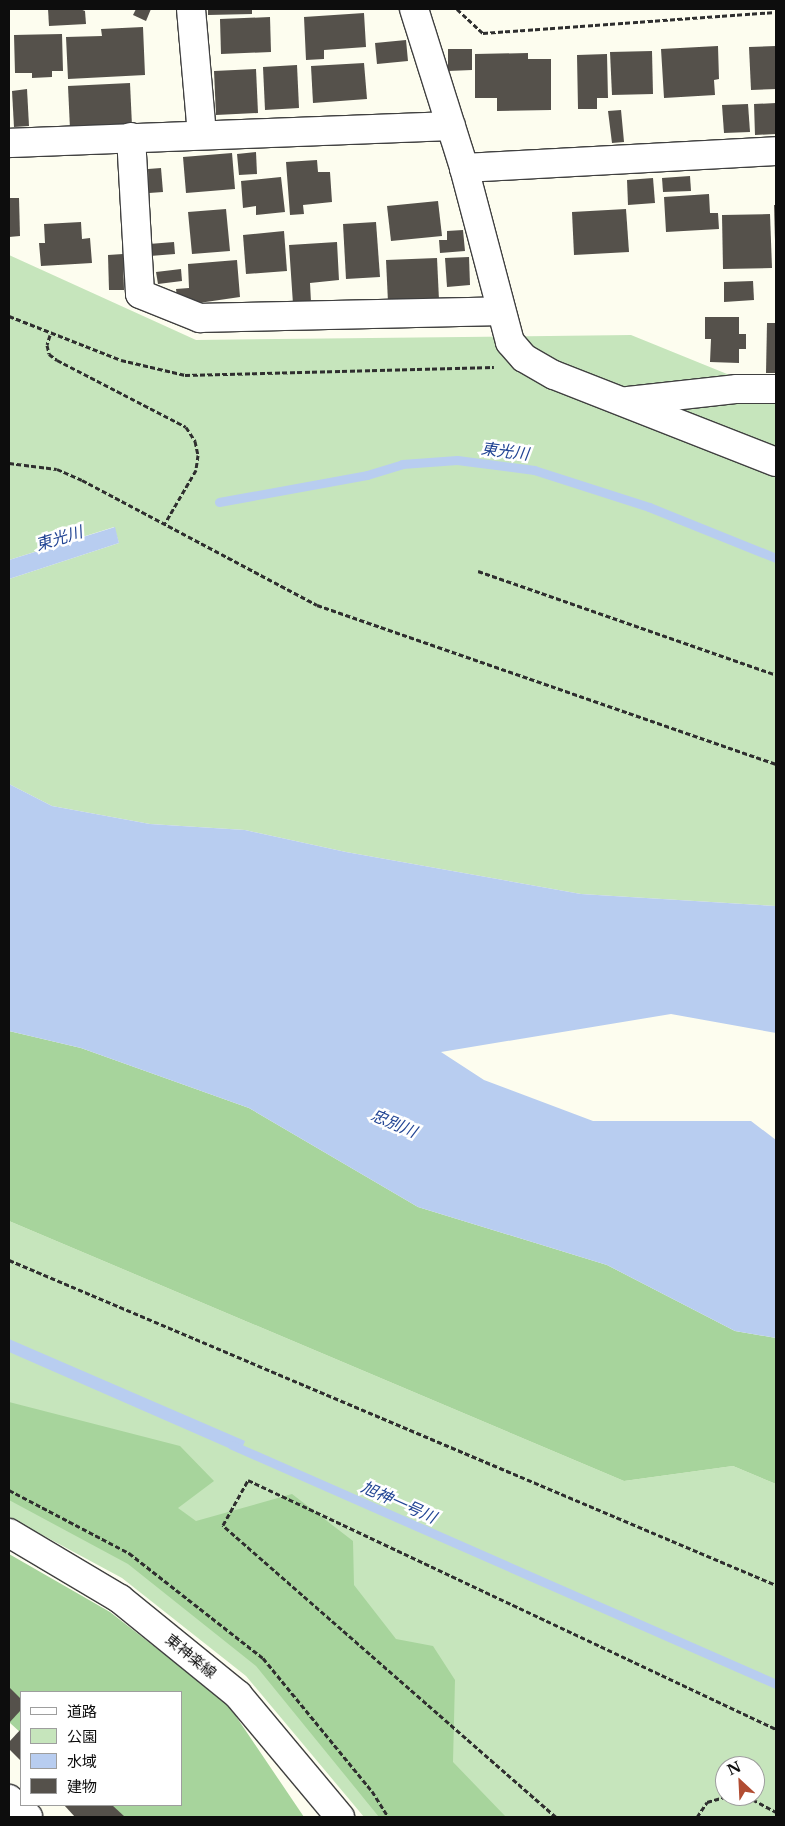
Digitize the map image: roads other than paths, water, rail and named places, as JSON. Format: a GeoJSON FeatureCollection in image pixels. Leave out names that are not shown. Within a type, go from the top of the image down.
{"type":"FeatureCollection","features":[{"type":"Feature","properties":{"kind":"street"},"geometry":{"type":"LineString","coordinates":[[191,9],[202,134]]}},
{"type":"Feature","properties":{"kind":"street"},"geometry":{"type":"LineString","coordinates":[[414,9],[464,168],[500,311],[510,342],[524,358],[554,375],[776,462]]}},
{"type":"Feature","properties":{"kind":"street"},"geometry":{"type":"LineString","coordinates":[[9,143],[202,134],[451,126]]}},
{"type":"Feature","properties":{"kind":"street"},"geometry":{"type":"LineString","coordinates":[[131,138],[140,294],[200,318],[500,311]]}},
{"type":"Feature","properties":{"kind":"street"},"geometry":{"type":"LineString","coordinates":[[464,168],[776,151]]}},
{"type":"Feature","properties":{"kind":"street"},"geometry":{"type":"LineString","coordinates":[[625,402],[737,389],[776,389]]}},
{"type":"Feature","properties":{"kind":"street","name":"東神楽線"},"geometry":{"type":"LineString","coordinates":[[9,1533],[120,1599],[238,1695],[340,1817]]}},
{"type":"Feature","properties":{"kind":"street"},"geometry":{"type":"LineString","coordinates":[[9,1799],[28,1817]]}},
{"type":"Feature","properties":{"kind":"water"},"geometry":{"type":"Polygon","coordinates":[[[115,527],[119,543],[9,579],[9,560],[115,527]]]}},
{"type":"Feature","properties":{"kind":"water","name":"忠別川"},"geometry":{"type":"Polygon","coordinates":[[[9,784],[52,806],[150,824],[245,830],[346,852],[581,894],[776,906],[776,1033],[671,1014],[441,1052],[484,1080],[593,1121],[751,1121],[776,1140],[776,1338],[735,1331],[607,1265],[418,1207],[249,1108],[81,1048],[9,1031],[9,784]]]}},
{"type":"Feature","properties":{"kind":"water"},"geometry":{"type":"Polygon","coordinates":[[[9,1339],[245,1441],[240,1453],[9,1352],[9,1339]]]}},
{"type":"Feature","properties":{"kind":"waterway","name":"東光川"},"geometry":{"type":"LineString","coordinates":[[219,502],[367,475],[402,464],[457,460],[534,470],[649,507],[776,558]]}},
{"type":"Feature","properties":{"kind":"waterway","name":"旭神一号川"},"geometry":{"type":"LineString","coordinates":[[232,1445],[776,1684]]}}]}
